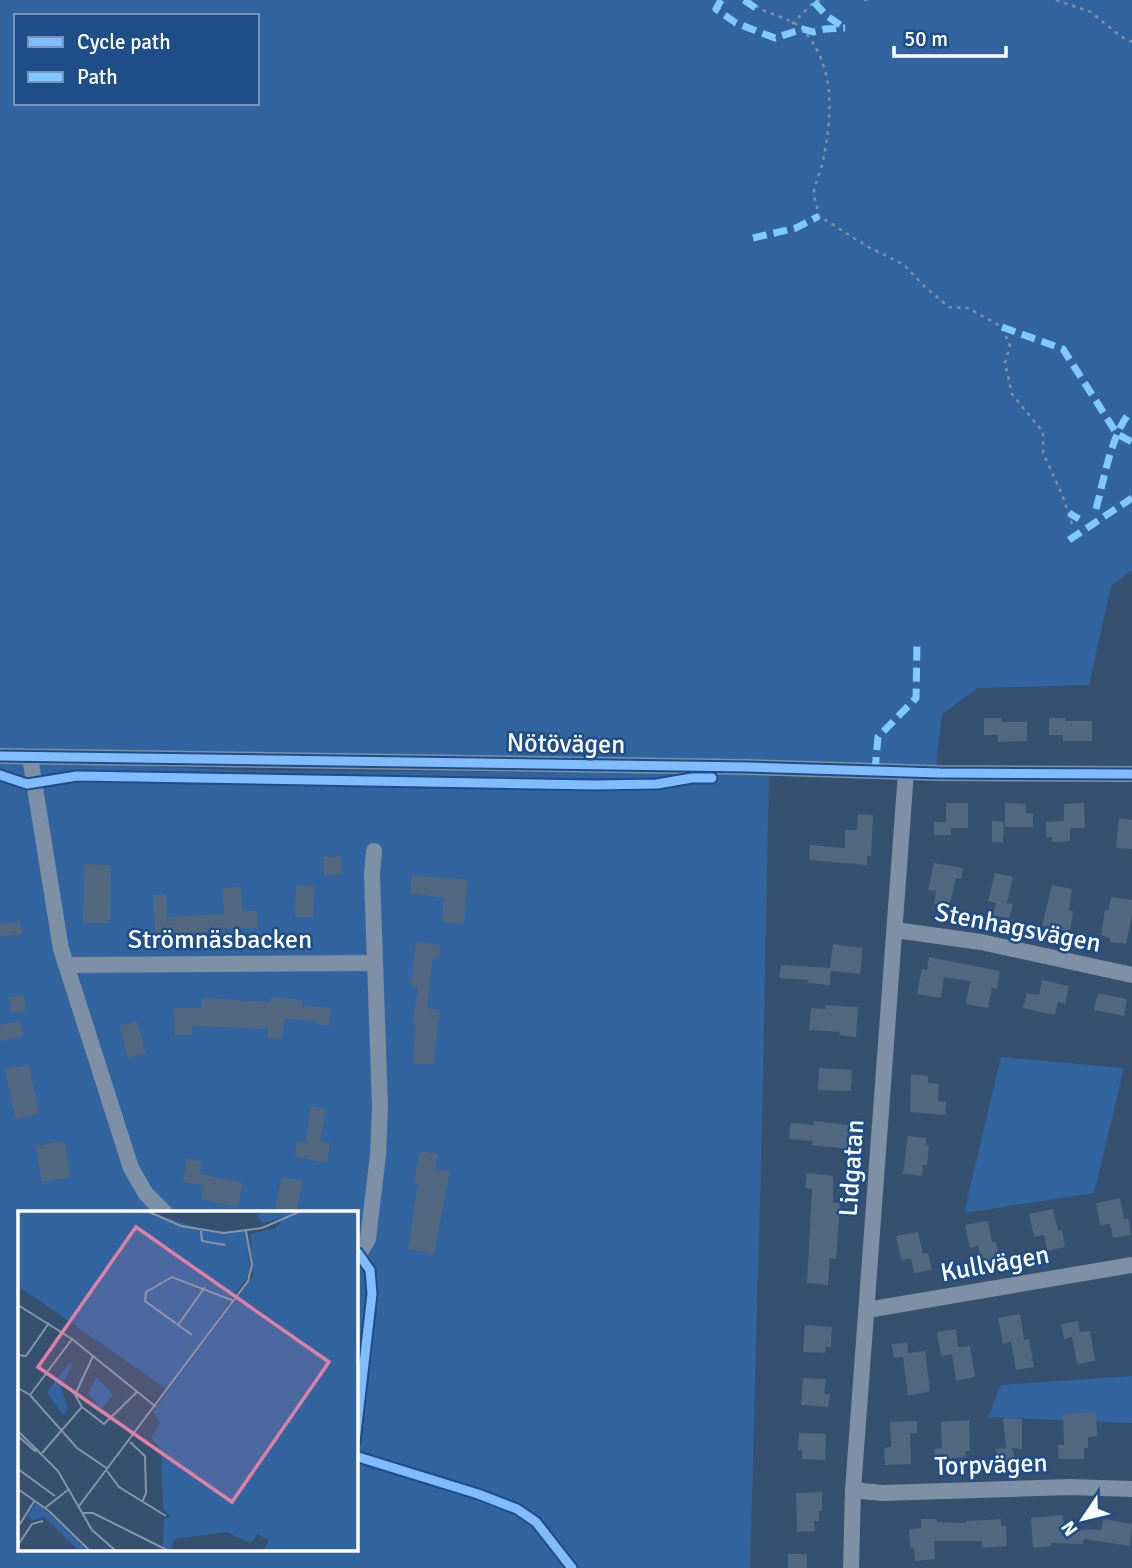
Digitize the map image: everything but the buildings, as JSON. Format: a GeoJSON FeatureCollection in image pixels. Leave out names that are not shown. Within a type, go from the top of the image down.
{"type":"FeatureCollection","features":[{"type":"Feature","properties":{"kind":"street","name":"Nötövägen"},"geometry":{"type":"LineString","coordinates":[[0,756],[1132,774]]}},
{"type":"Feature","properties":{"kind":"street"},"geometry":{"type":"LineString","coordinates":[[30,757],[56,928],[66,965],[131,1168],[146,1194],[163,1211]]}},
{"type":"Feature","properties":{"kind":"street","name":"Lidgatan"},"geometry":{"type":"LineString","coordinates":[[851,1568],[853,1490],[906,772]]}},
{"type":"Feature","properties":{"kind":"street"},"geometry":{"type":"LineString","coordinates":[[357,1253],[368,1239],[378,1155],[380,1107],[374,963],[374,851]]}},
{"type":"Feature","properties":{"kind":"street","name":"Stenhagsvägen"},"geometry":{"type":"LineString","coordinates":[[895,930],[981,943],[1132,975]]}},
{"type":"Feature","properties":{"kind":"street","name":"Strömnäsbacken"},"geometry":{"type":"LineString","coordinates":[[66,965],[374,963]]}},
{"type":"Feature","properties":{"kind":"street","name":"Kullvägen"},"geometry":{"type":"LineString","coordinates":[[867,1310],[1132,1265]]}},
{"type":"Feature","properties":{"kind":"street","name":"Torpvägen"},"geometry":{"type":"LineString","coordinates":[[853,1490],[896,1493],[1070,1487],[1132,1489]]}},
{"type":"Feature","properties":{"kind":"path"},"geometry":{"type":"LineString","coordinates":[[749,0],[757,9],[803,29],[820,56],[830,97],[831,122],[819,178],[813,192],[820,216],[902,264],[949,307],[968,308],[1002,327],[1010,346],[1004,363],[1013,394],[1043,432],[1043,453],[1072,524]]}},
{"type":"Feature","properties":{"kind":"path"},"geometry":{"type":"LineString","coordinates":[[792,24],[814,1],[822,0]]}},
{"type":"Feature","properties":{"kind":"path"},"geometry":{"type":"LineString","coordinates":[[864,0],[871,0]]}},
{"type":"Feature","properties":{"kind":"path"},"geometry":{"type":"LineString","coordinates":[[1056,0],[1091,12],[1120,36],[1132,42]]}},
{"type":"Feature","properties":{"kind":"shaded area"},"geometry":{"type":"Polygon","coordinates":[[[0,0],[1132,0],[1132,570],[1111,586],[1089,685],[978,688],[942,714],[935,775],[749,764],[0,748],[0,0]]]}},
{"type":"Feature","properties":{"kind":"shaded area"},"geometry":{"type":"Polygon","coordinates":[[[28,761],[235,770],[769,774],[750,1568],[0,1568],[0,763],[28,761]]]}},
{"type":"Feature","properties":{"kind":"shaded area"},"geometry":{"type":"Polygon","coordinates":[[[1001,1057],[1124,1068],[1094,1193],[964,1213],[1001,1057]]]}},
{"type":"Feature","properties":{"kind":"shaded area"},"geometry":{"type":"Polygon","coordinates":[[[1132,1376],[1132,1423],[988,1417],[1001,1385],[1132,1376]]]}},
{"type":"Feature","properties":{"kind":"marked path"},"geometry":{"type":"LineString","coordinates":[[721,0],[716,9],[736,23],[775,38],[803,29],[813,32],[845,28]]}},
{"type":"Feature","properties":{"kind":"marked path"},"geometry":{"type":"LineString","coordinates":[[744,0],[757,9]]}},
{"type":"Feature","properties":{"kind":"marked path"},"geometry":{"type":"LineString","coordinates":[[814,2],[827,16],[845,28]]}},
{"type":"Feature","properties":{"kind":"marked path"},"geometry":{"type":"LineString","coordinates":[[753,238],[796,228],[819,216]]}},
{"type":"Feature","properties":{"kind":"marked path"},"geometry":{"type":"LineString","coordinates":[[1002,327],[1063,349],[1117,434],[1132,442]]}},
{"type":"Feature","properties":{"kind":"marked path"},"geometry":{"type":"LineString","coordinates":[[1096,509],[1113,444],[1131,411]]}},
{"type":"Feature","properties":{"kind":"marked path"},"geometry":{"type":"LineString","coordinates":[[1069,540],[1132,498]]}},
{"type":"Feature","properties":{"kind":"marked path"},"geometry":{"type":"LineString","coordinates":[[1069,513],[1079,519]]}},
{"type":"Feature","properties":{"kind":"marked path"},"geometry":{"type":"LineString","coordinates":[[875,771],[878,737],[916,698],[917,643]]}},
{"type":"Feature","properties":{"kind":"cycle path"},"geometry":{"type":"LineString","coordinates":[[0,756],[1132,774]]}},
{"type":"Feature","properties":{"kind":"cycle path"},"geometry":{"type":"LineString","coordinates":[[0,775],[27,784],[77,776],[595,785],[657,784],[692,778],[712,778]]}},
{"type":"Feature","properties":{"kind":"cycle path"},"geometry":{"type":"LineString","coordinates":[[357,1425],[372,1294],[370,1270],[358,1253]]}},
{"type":"Feature","properties":{"kind":"cycle path"},"geometry":{"type":"LineString","coordinates":[[357,1457],[478,1494],[517,1509],[536,1522],[572,1568]]}}]}
